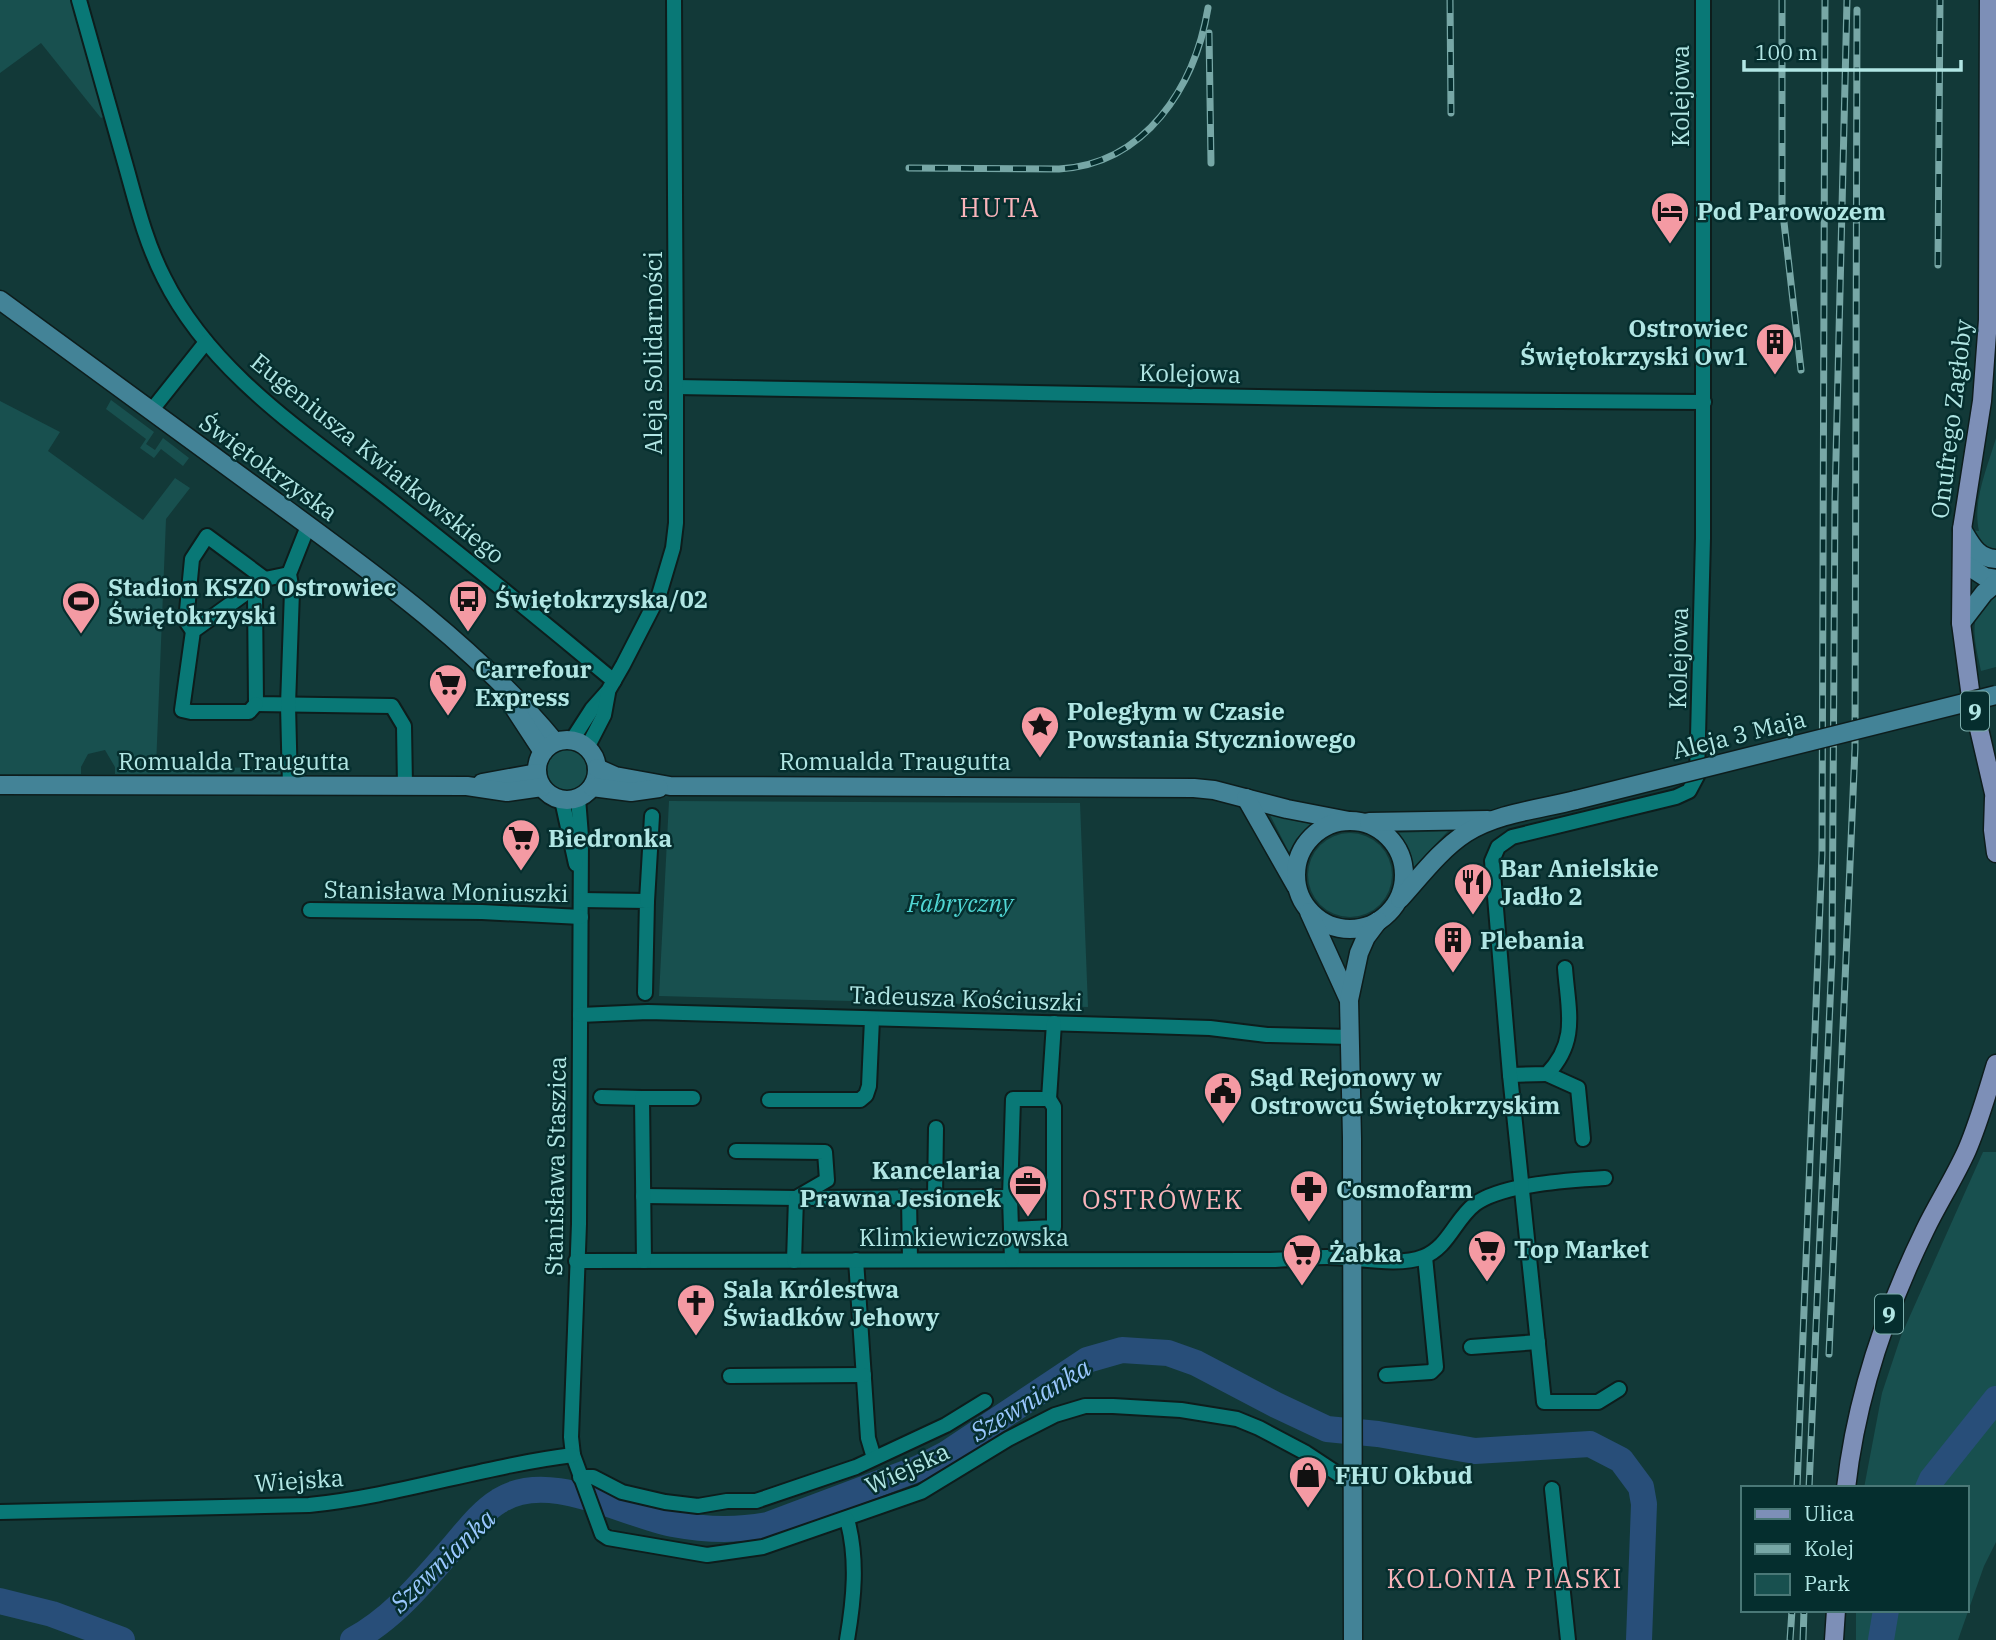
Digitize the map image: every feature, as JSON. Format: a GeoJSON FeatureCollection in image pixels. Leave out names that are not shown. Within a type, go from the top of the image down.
{"type":"FeatureCollection","features":[{"type":"Feature","properties":{"kind":"main road","name":"Onufrego Zagłoby"},"geometry":{"type":"LineString","coordinates":[[1989,0],[1993,88],[1989,296],[1978,432],[1962,529],[1961,623],[1970,690],[1993,776],[1995,799]]}},
{"type":"Feature","properties":{"kind":"main road","name":"Świętokrzyska"},"geometry":{"type":"LineString","coordinates":[[0,300],[391,588],[460,643],[500,685],[520,720],[564,746]]}},
{"type":"Feature","properties":{"kind":"main road"},"geometry":{"type":"LineString","coordinates":[[1962,529],[1976,552],[1996,559]]}},
{"type":"Feature","properties":{"kind":"main road"},"geometry":{"type":"LineString","coordinates":[[1961,623],[1996,581],[1980,575],[1962,562]]}},
{"type":"Feature","properties":{"kind":"main road","name":"Aleja 3 Maja"},"geometry":{"type":"LineString","coordinates":[[1397,901],[1457,839],[1494,820],[1996,695]]}},
{"type":"Feature","properties":{"kind":"main road"},"geometry":{"type":"LineString","coordinates":[[564,746],[595,760],[597,768],[577,795],[549,794],[539,780],[537,764],[564,746]]}},
{"type":"Feature","properties":{"kind":"main road","name":"Romualda Traugutta"},"geometry":{"type":"LineString","coordinates":[[597,768],[615,776],[670,786]]}},
{"type":"Feature","properties":{"kind":"main road","name":"Romualda Traugutta"},"geometry":{"type":"LineString","coordinates":[[0,785],[467,786],[539,780]]}},
{"type":"Feature","properties":{"kind":"main road","name":"Romualda Traugutta"},"geometry":{"type":"LineString","coordinates":[[577,795],[631,792],[670,786],[1178,787],[1214,790],[1358,822]]}},
{"type":"Feature","properties":{"kind":"main road"},"geometry":{"type":"LineString","coordinates":[[1246,797],[1303,899],[1341,977],[1349,1000]]}},
{"type":"Feature","properties":{"kind":"main road","name":"9"},"geometry":{"type":"LineString","coordinates":[[1995,799],[1993,830],[1996,853]]}},
{"type":"Feature","properties":{"kind":"main road","name":"Aleja 3 Maja"},"geometry":{"type":"LineString","coordinates":[[1358,822],[1494,820]]}},
{"type":"Feature","properties":{"kind":"main road"},"geometry":{"type":"LineString","coordinates":[[1353,1640],[1349,1000],[1359,953],[1366,937],[1397,901],[1404,878],[1400,855],[1392,841],[1358,822],[1334,824],[1319,831],[1303,849],[1297,872],[1303,899],[1315,915],[1336,926],[1359,928],[1378,921]]}},
{"type":"Feature","properties":{"kind":"main road","name":"9"},"geometry":{"type":"LineString","coordinates":[[1846,1486],[1850,1450],[1865,1387],[1888,1317],[1924,1231],[1966,1152],[1996,1064]]}},
{"type":"Feature","properties":{"kind":"main road"},"geometry":{"type":"LineString","coordinates":[[1834,1640],[1836,1612]]}},
{"type":"Feature","properties":{"kind":"street","name":"Eugeniusza Kwiatkowskiego"},"geometry":{"type":"LineString","coordinates":[[79,0],[146,236],[164,279],[186,316],[206,342],[234,373],[278,412],[503,588],[611,686]]}},
{"type":"Feature","properties":{"kind":"street","name":"Aleja Solidarności"},"geometry":{"type":"LineString","coordinates":[[564,746],[604,715],[611,686],[659,596],[673,548],[676,523],[674,0]]}},
{"type":"Feature","properties":{"kind":"street","name":"Kolejowa"},"geometry":{"type":"LineString","coordinates":[[1510,1075],[1492,861],[1495,850],[1506,840],[1520,835],[1676,797],[1689,791],[1696,782],[1702,653],[1703,0]]}},
{"type":"Feature","properties":{"kind":"street"},"geometry":{"type":"LineString","coordinates":[[151,411],[206,342]]}},
{"type":"Feature","properties":{"kind":"street","name":"Kolejowa"},"geometry":{"type":"LineString","coordinates":[[676,387],[1704,402]]}},
{"type":"Feature","properties":{"kind":"street"},"geometry":{"type":"LineString","coordinates":[[290,786],[288,705],[292,592],[289,574],[308,526]]}},
{"type":"Feature","properties":{"kind":"street"},"geometry":{"type":"LineString","coordinates":[[207,536],[265,579],[255,594],[256,704],[249,712],[182,710],[193,631],[186,621],[192,559],[207,536]]}},
{"type":"Feature","properties":{"kind":"street"},"geometry":{"type":"LineString","coordinates":[[193,631],[265,579],[289,574]]}},
{"type":"Feature","properties":{"kind":"street"},"geometry":{"type":"LineString","coordinates":[[256,704],[392,706],[404,726],[405,786]]}},
{"type":"Feature","properties":{"kind":"street","name":"Stanisława Staszica"},"geometry":{"type":"LineString","coordinates":[[573,1455],[579,1224],[581,900],[580,879],[568,837],[577,795]]}},
{"type":"Feature","properties":{"kind":"street"},"geometry":{"type":"LineString","coordinates":[[645,993],[652,816]]}},
{"type":"Feature","properties":{"kind":"street"},"geometry":{"type":"LineString","coordinates":[[581,900],[647,901]]}},
{"type":"Feature","properties":{"kind":"street","name":"Stanisława Moniuszki"},"geometry":{"type":"LineString","coordinates":[[310,910],[482,912],[581,917]]}},
{"type":"Feature","properties":{"kind":"street"},"geometry":{"type":"LineString","coordinates":[[1547,1074],[1557,1064],[1568,1045],[1565,968]]}},
{"type":"Feature","properties":{"kind":"street","name":"Tadeusza Kościuszki"},"geometry":{"type":"LineString","coordinates":[[580,1015],[648,1012],[1054,1023],[1210,1028],[1267,1035],[1350,1037]]}},
{"type":"Feature","properties":{"kind":"street"},"geometry":{"type":"LineString","coordinates":[[769,1100],[860,1100],[866,1095],[869,1086],[872,1018]]}},
{"type":"Feature","properties":{"kind":"street"},"geometry":{"type":"LineString","coordinates":[[1011,1229],[1054,1227],[1054,1107],[1049,1099],[1054,1023]]}},
{"type":"Feature","properties":{"kind":"street"},"geometry":{"type":"LineString","coordinates":[[1583,1139],[1578,1087],[1547,1074],[1510,1075],[1544,1402],[1598,1402],[1619,1389]]}},
{"type":"Feature","properties":{"kind":"street"},"geometry":{"type":"LineString","coordinates":[[601,1097],[693,1098]]}},
{"type":"Feature","properties":{"kind":"street"},"geometry":{"type":"LineString","coordinates":[[642,1098],[644,1261]]}},
{"type":"Feature","properties":{"kind":"street"},"geometry":{"type":"LineString","coordinates":[[1012,1260],[1010,1197],[1013,1099],[1049,1099]]}},
{"type":"Feature","properties":{"kind":"street"},"geometry":{"type":"LineString","coordinates":[[935,1197],[936,1128]]}},
{"type":"Feature","properties":{"kind":"street"},"geometry":{"type":"LineString","coordinates":[[736,1151],[825,1152],[827,1180],[796,1198]]}},
{"type":"Feature","properties":{"kind":"street"},"geometry":{"type":"LineString","coordinates":[[1386,1375],[1431,1372],[1436,1367],[1425,1256],[1446,1241],[1473,1205],[1485,1198],[1521,1188],[1565,1180],[1605,1178]]}},
{"type":"Feature","properties":{"kind":"street"},"geometry":{"type":"LineString","coordinates":[[643,1196],[1010,1197]]}},
{"type":"Feature","properties":{"kind":"street"},"geometry":{"type":"LineString","coordinates":[[909,1197],[909,1260]]}},
{"type":"Feature","properties":{"kind":"street"},"geometry":{"type":"LineString","coordinates":[[794,1261],[796,1198]]}},
{"type":"Feature","properties":{"kind":"street","name":"Klimkiewiczowska"},"geometry":{"type":"LineString","coordinates":[[576,1261],[1285,1260],[1329,1257],[1410,1260],[1425,1256]]}},
{"type":"Feature","properties":{"kind":"street"},"geometry":{"type":"LineString","coordinates":[[856,1260],[868,1438],[874,1458]]}},
{"type":"Feature","properties":{"kind":"street"},"geometry":{"type":"LineString","coordinates":[[1471,1348],[1538,1342]]}},
{"type":"Feature","properties":{"kind":"street"},"geometry":{"type":"LineString","coordinates":[[730,1376],[864,1375]]}},
{"type":"Feature","properties":{"kind":"street","name":"Wiejska"},"geometry":{"type":"LineString","coordinates":[[580,1477],[593,1477],[622,1492],[698,1506],[727,1501],[756,1501],[856,1467],[946,1425],[985,1401]]}},
{"type":"Feature","properties":{"kind":"street","name":"Wiejska"},"geometry":{"type":"LineString","coordinates":[[0,1512],[352,1501],[471,1474],[573,1455],[597,1527],[608,1538],[708,1555],[763,1547],[921,1492],[1055,1415],[1085,1406],[1181,1410],[1237,1419],[1296,1448],[1353,1484]]}},
{"type":"Feature","properties":{"kind":"street"},"geometry":{"type":"LineString","coordinates":[[1552,1489],[1568,1640]]}},
{"type":"Feature","properties":{"kind":"street"},"geometry":{"type":"LineString","coordinates":[[846,1640],[853,1603],[854,1570],[848,1519]]}},
{"type":"Feature","properties":{"kind":"green space"},"geometry":{"type":"Polygon","coordinates":[[[0,0],[79,0],[111,114],[101,118],[41,43],[0,73],[0,0]]]}},
{"type":"Feature","properties":{"kind":"green space"},"geometry":{"type":"Polygon","coordinates":[[[111,400],[154,432],[146,444],[155,450],[163,438],[189,458],[183,466],[161,449],[154,458],[140,448],[146,439],[106,409],[111,400]]]}},
{"type":"Feature","properties":{"kind":"green space","name":"Stadion KSZO Ostrowiec Świętokrzyski"},"geometry":{"type":"Polygon","coordinates":[[[0,401],[60,432],[48,451],[143,520],[175,478],[190,488],[166,519],[156,767],[285,768],[282,774],[115,774],[115,767],[105,750],[88,754],[81,767],[81,774],[0,774],[0,401]]]}},
{"type":"Feature","properties":{"kind":"green space"},"geometry":{"type":"Polygon","coordinates":[[[1996,438],[1996,559],[1962,529],[1979,531],[1979,496],[1996,438]]]}},
{"type":"Feature","properties":{"kind":"green space"},"geometry":{"type":"Polygon","coordinates":[[[1996,589],[1996,667],[1981,671],[1975,637],[1976,617],[1986,599],[1996,589]]]}},
{"type":"Feature","properties":{"kind":"green space"},"geometry":{"type":"Polygon","coordinates":[[[567,750],[575,751],[581,756],[586,762],[586,778],[581,784],[575,789],[567,790],[559,789],[553,784],[548,778],[547,770],[548,762],[553,756],[559,751],[567,750]]]}},
{"type":"Feature","properties":{"kind":"green space","name":"Fabryczny"},"geometry":{"type":"Polygon","coordinates":[[[669,801],[1080,803],[1088,1007],[659,996],[669,801]]]}},
{"type":"Feature","properties":{"kind":"green space"},"geometry":{"type":"Polygon","coordinates":[[[1270,815],[1311,824],[1296,839],[1289,852],[1270,815]]]}},
{"type":"Feature","properties":{"kind":"green space"},"geometry":{"type":"Polygon","coordinates":[[[1448,831],[1413,868],[1410,851],[1399,833],[1448,831]]]}},
{"type":"Feature","properties":{"kind":"green space"},"geometry":{"type":"Polygon","coordinates":[[[1350,833],[1373,840],[1385,852],[1392,875],[1385,898],[1373,910],[1350,917],[1327,910],[1315,898],[1308,875],[1315,852],[1327,840],[1350,833]]]}},
{"type":"Feature","properties":{"kind":"green space"},"geometry":{"type":"Polygon","coordinates":[[[1983,1152],[1996,1152],[1996,1542],[1984,1566],[1968,1612],[1968,1486],[1864,1486],[1882,1393],[1901,1336],[1983,1152]]]}},
{"type":"Feature","properties":{"kind":"green space"},"geometry":{"type":"Polygon","coordinates":[[[1856,1612],[1968,1612],[1958,1640],[1856,1640],[1856,1612]]]}},
{"type":"Feature","properties":{"kind":"waterway","name":"Szewnianka"},"geometry":{"type":"LineString","coordinates":[[353,1640],[382,1621],[408,1597],[486,1511],[518,1492],[562,1492],[685,1526],[732,1529],[768,1525],[917,1469],[946,1454],[1087,1360],[1122,1350],[1168,1353],[1196,1363],[1327,1429],[1378,1434],[1475,1451],[1590,1444],[1621,1460],[1641,1487],[1644,1504],[1639,1640]]}},
{"type":"Feature","properties":{"kind":"waterway"},"geometry":{"type":"LineString","coordinates":[[1929,1486],[1996,1399]]}},
{"type":"Feature","properties":{"kind":"waterway","name":"Szewnianka"},"geometry":{"type":"LineString","coordinates":[[0,1601],[52,1614],[122,1640]]}},
{"type":"Feature","properties":{"kind":"waterway"},"geometry":{"type":"LineString","coordinates":[[1881,1640],[1886,1612]]}},
{"type":"Feature","properties":{"kind":"railway"},"geometry":{"type":"LineString","coordinates":[[1450,0],[1451,113]]}},
{"type":"Feature","properties":{"kind":"railway"},"geometry":{"type":"LineString","coordinates":[[1782,0],[1782,205],[1801,370]]}},
{"type":"Feature","properties":{"kind":"railway"},"geometry":{"type":"LineString","coordinates":[[1797,1486],[1822,854],[1825,0]]}},
{"type":"Feature","properties":{"kind":"railway"},"geometry":{"type":"LineString","coordinates":[[1809,1486],[1832,957],[1835,499],[1847,0]]}},
{"type":"Feature","properties":{"kind":"railway"},"geometry":{"type":"LineString","coordinates":[[1938,265],[1940,0]]}},
{"type":"Feature","properties":{"kind":"railway"},"geometry":{"type":"LineString","coordinates":[[909,168],[1059,169],[1090,164],[1117,153],[1141,136],[1161,116],[1178,92],[1191,65],[1208,8]]}},
{"type":"Feature","properties":{"kind":"railway"},"geometry":{"type":"LineString","coordinates":[[1829,1354],[1855,748],[1857,10]]}},
{"type":"Feature","properties":{"kind":"railway"},"geometry":{"type":"LineString","coordinates":[[1209,33],[1211,163]]}},
{"type":"Feature","properties":{"kind":"railway"},"geometry":{"type":"LineString","coordinates":[[1790,1640],[1792,1612]]}},
{"type":"Feature","properties":{"kind":"railway"},"geometry":{"type":"LineString","coordinates":[[1803,1640],[1804,1612]]}},
{"type":"Feature","properties":{"kind":"place","name":"Pod Parowozem"},"geometry":{"type":"Point","coordinates":[1670,245]}},
{"type":"Feature","properties":{"kind":"place","name":"Ostrowiec Świętokrzyski Ow1"},"geometry":{"type":"Point","coordinates":[1775,376]}},
{"type":"Feature","properties":{"kind":"place","name":"Świętokrzyska/02"},"geometry":{"type":"Point","coordinates":[468,633]}},
{"type":"Feature","properties":{"kind":"place","name":"Stadion KSZO Ostrowiec Świętokrzyski"},"geometry":{"type":"Point","coordinates":[81,635]}},
{"type":"Feature","properties":{"kind":"place","name":"Carrefour Express"},"geometry":{"type":"Point","coordinates":[448,717]}},
{"type":"Feature","properties":{"kind":"place","name":"Poległym w Czasie Powstania Styczniowego"},"geometry":{"type":"Point","coordinates":[1040,759]}},
{"type":"Feature","properties":{"kind":"place","name":"Biedronka"},"geometry":{"type":"Point","coordinates":[521,872]}},
{"type":"Feature","properties":{"kind":"place","name":"Bar Anielskie Jadło 2"},"geometry":{"type":"Point","coordinates":[1473,916]}},
{"type":"Feature","properties":{"kind":"place","name":"Plebania"},"geometry":{"type":"Point","coordinates":[1453,974]}},
{"type":"Feature","properties":{"kind":"place","name":"Sąd Rejonowy w Ostrowcu Świętokrzyskim"},"geometry":{"type":"Point","coordinates":[1223,1125]}},
{"type":"Feature","properties":{"kind":"place","name":"Kancelaria Prawna Jesionek"},"geometry":{"type":"Point","coordinates":[1028,1218]}},
{"type":"Feature","properties":{"kind":"place","name":"Cosmofarm"},"geometry":{"type":"Point","coordinates":[1309,1223]}},
{"type":"Feature","properties":{"kind":"place","name":"Top Market"},"geometry":{"type":"Point","coordinates":[1487,1283]}},
{"type":"Feature","properties":{"kind":"place","name":"Żabka"},"geometry":{"type":"Point","coordinates":[1302,1287]}},
{"type":"Feature","properties":{"kind":"place","name":"Sala Królestwa Świadków Jehowy"},"geometry":{"type":"Point","coordinates":[696,1337]}},
{"type":"Feature","properties":{"kind":"place","name":"FHU Okbud"},"geometry":{"type":"Point","coordinates":[1308,1509]}},
{"type":"Feature","properties":{"kind":"district","name":"HUTA"},"geometry":{"type":"Point","coordinates":[1000,207]}},
{"type":"Feature","properties":{"kind":"district","name":"OSTRÓWEK"},"geometry":{"type":"Point","coordinates":[1163,1199]}},
{"type":"Feature","properties":{"kind":"district","name":"KOLONIA PIASKI"},"geometry":{"type":"Point","coordinates":[1505,1578]}}]}
